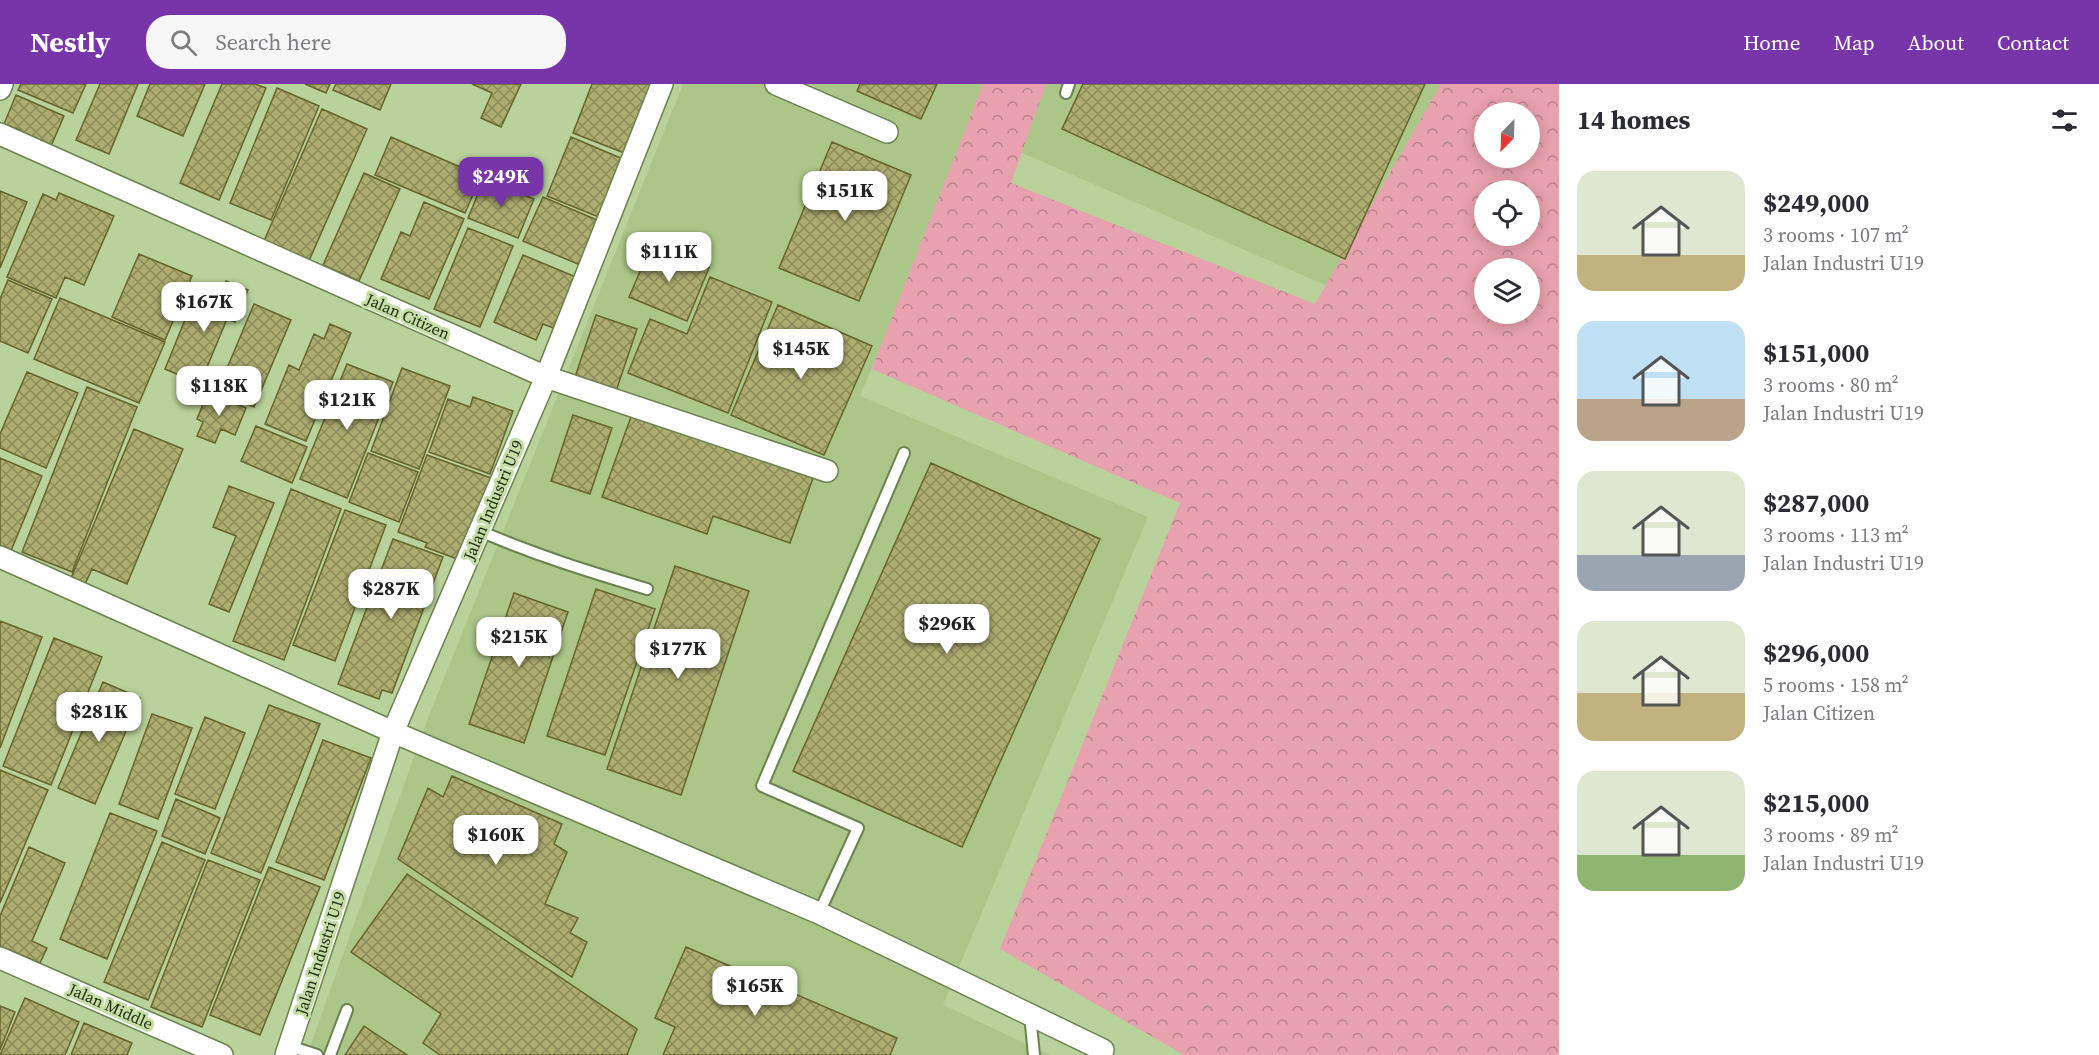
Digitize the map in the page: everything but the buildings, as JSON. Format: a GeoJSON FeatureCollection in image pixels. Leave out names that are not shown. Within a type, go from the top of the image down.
{"type":"FeatureCollection","features":[{"type":"Feature","properties":{"kind":"street"},"geometry":{"type":"LineString","coordinates":[[0,89],[2,84]]}},
{"type":"Feature","properties":{"kind":"street","name":"Jalan Industri U19"},"geometry":{"type":"LineString","coordinates":[[288,1050],[393,732],[546,377],[662,84]]}},
{"type":"Feature","properties":{"kind":"street"},"geometry":{"type":"LineString","coordinates":[[776,84],[887,132]]}},
{"type":"Feature","properties":{"kind":"street","name":"Jalan Citizen"},"geometry":{"type":"LineString","coordinates":[[0,134],[546,377],[827,471]]}},
{"type":"Feature","properties":{"kind":"street"},"geometry":{"type":"LineString","coordinates":[[0,558],[393,732],[819,914],[1103,1050]]}},
{"type":"Feature","properties":{"kind":"street","name":"Jalan Middle"},"geometry":{"type":"LineString","coordinates":[[0,958],[222,1055]]}},
{"type":"Feature","properties":{"kind":"lane"},"geometry":{"type":"LineString","coordinates":[[819,914],[858,828],[762,786],[904,453]]}},
{"type":"Feature","properties":{"kind":"lane"},"geometry":{"type":"LineString","coordinates":[[480,531],[563,564],[647,589]]}},
{"type":"Feature","properties":{"kind":"lane"},"geometry":{"type":"LineString","coordinates":[[330,1055],[347,1010]]}},
{"type":"Feature","properties":{"kind":"lane"},"geometry":{"type":"LineString","coordinates":[[1030,1015],[1034,1055]]}},
{"type":"Feature","properties":{"kind":"lane"},"geometry":{"type":"LineString","coordinates":[[288,1050],[317,1055]]}},
{"type":"Feature","properties":{"kind":"shaded area"},"geometry":{"type":"Polygon","coordinates":[[[683,84],[1559,84],[1559,387],[972,131],[860,396],[1148,517],[943,1005],[1050,1055],[307,1055],[428,718],[683,84]]]}},
{"type":"Feature","properties":{"kind":"green space"},"geometry":{"type":"Polygon","coordinates":[[[983,84],[1046,84],[1011,183],[1315,304],[1441,84],[1559,84],[1559,1055],[1184,1055],[1000,949],[1180,503],[872,369],[983,84]]]}}]}
